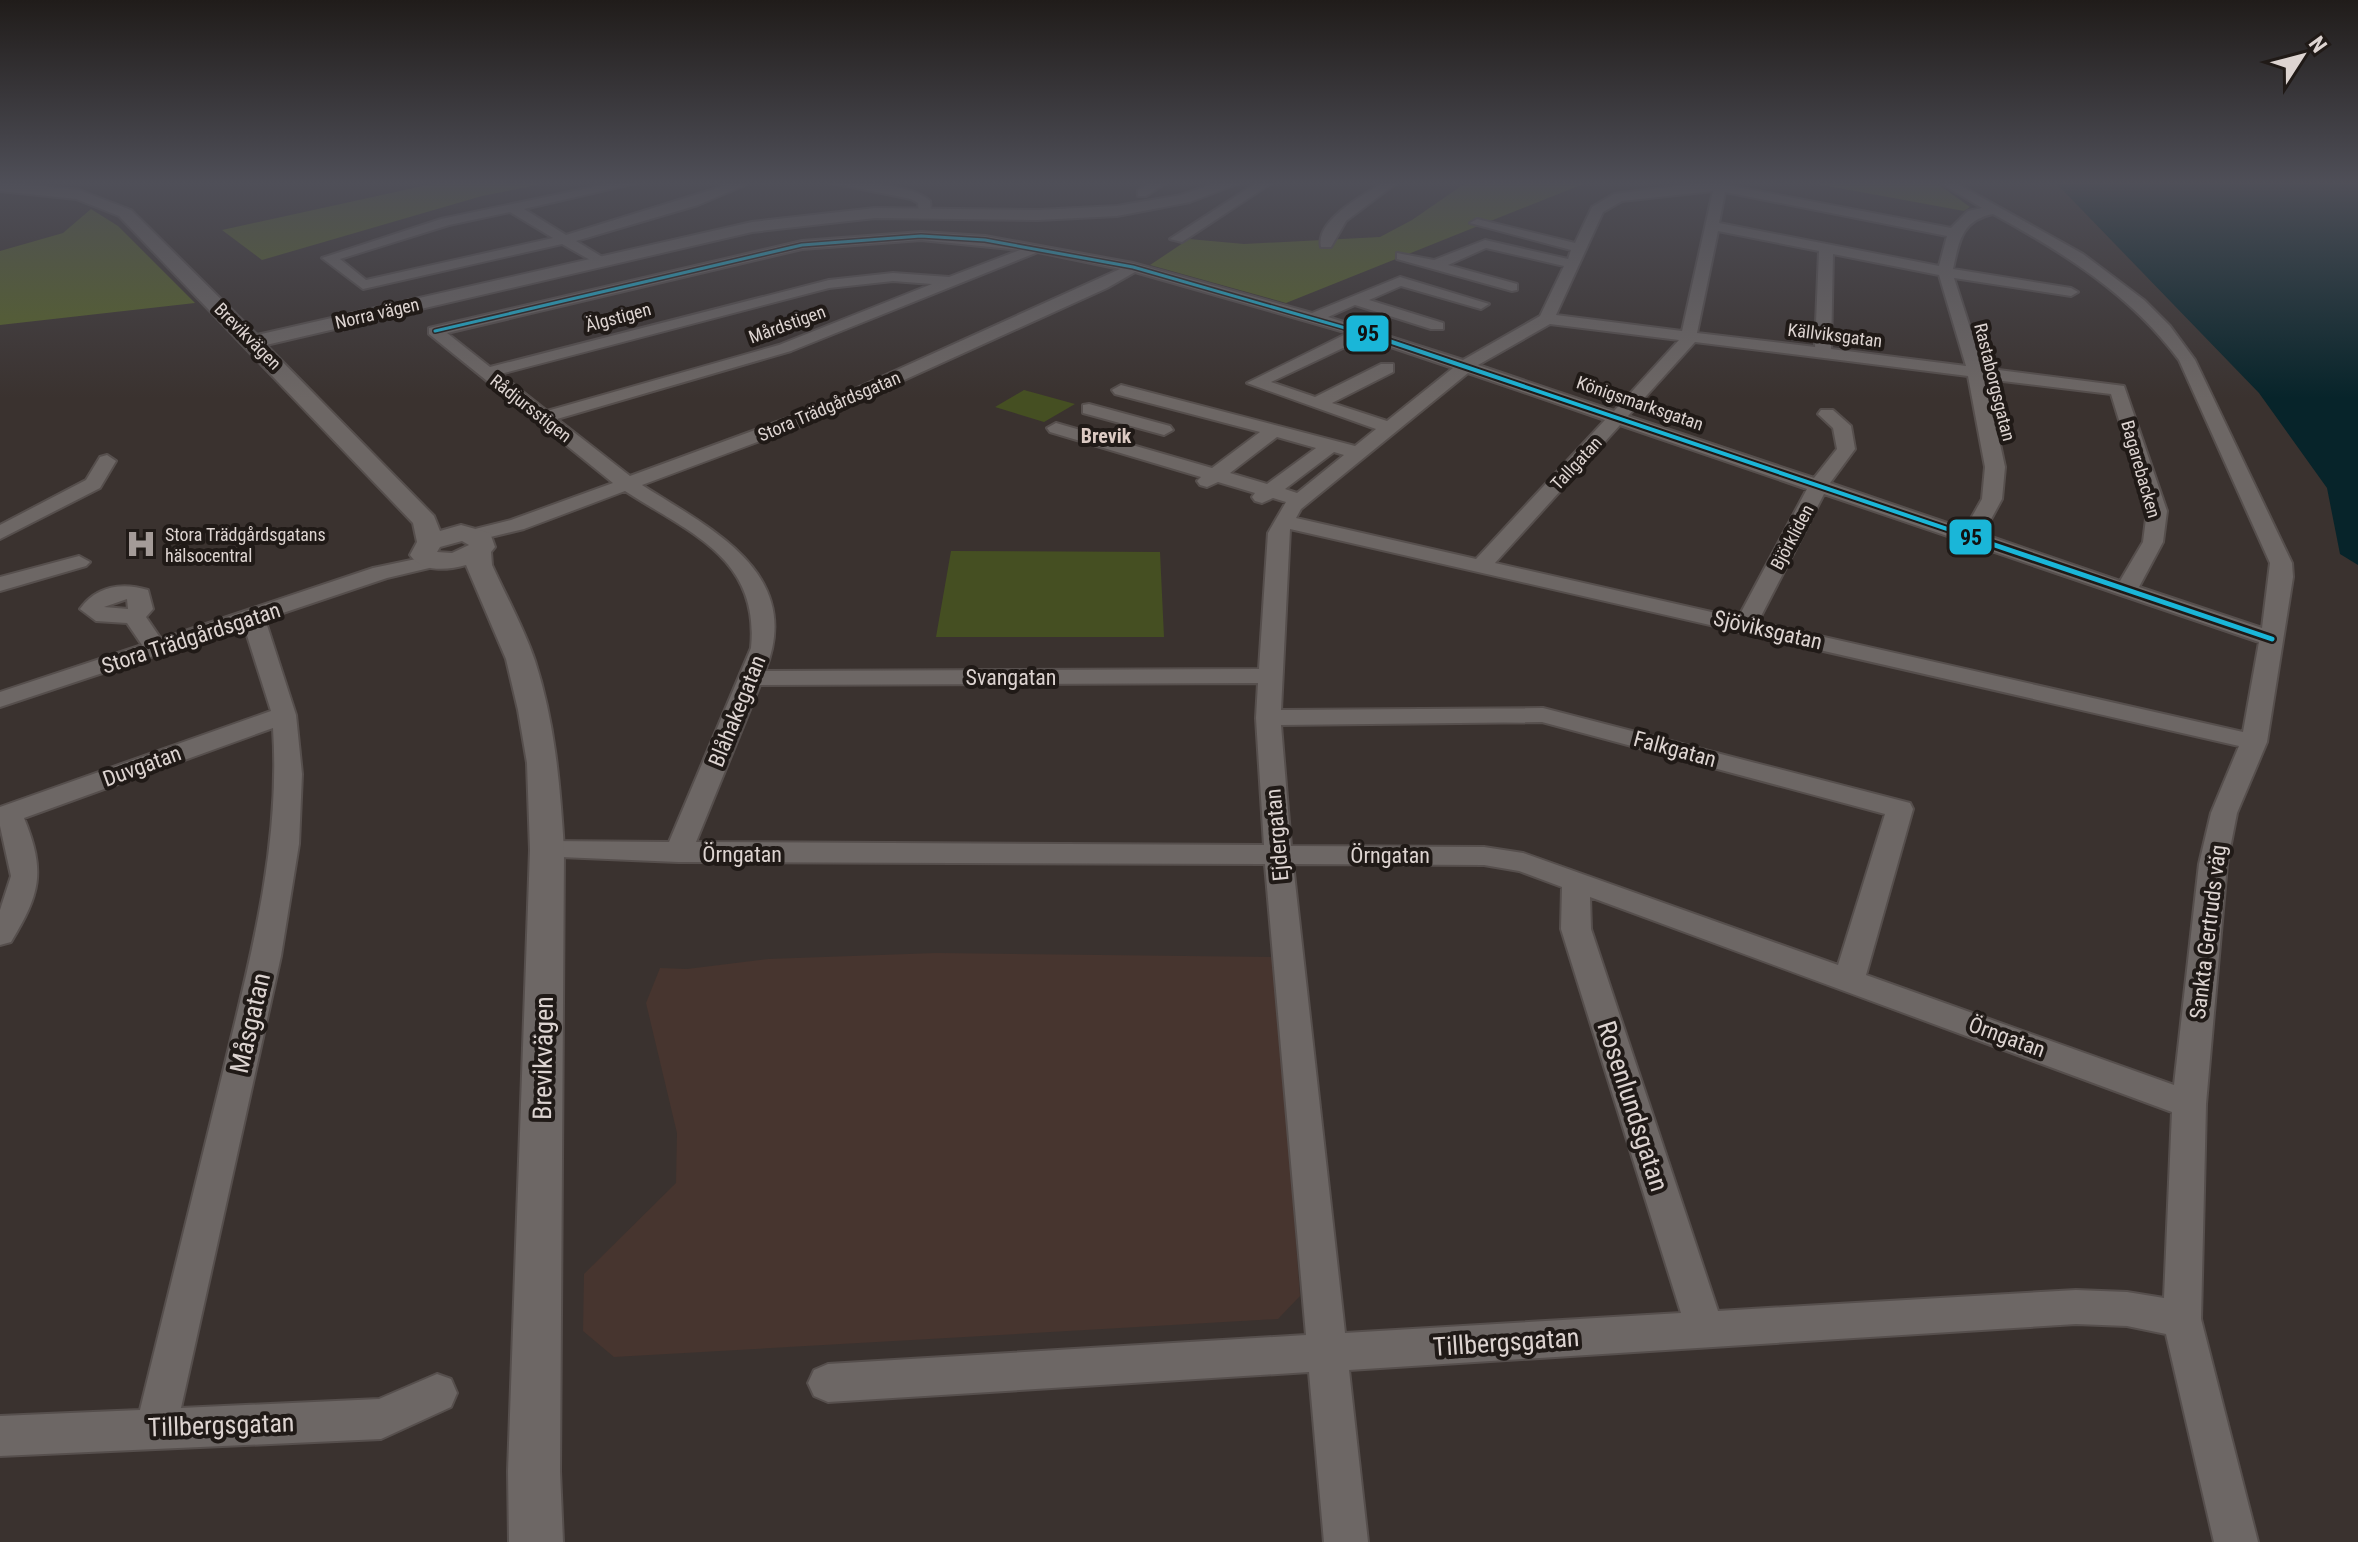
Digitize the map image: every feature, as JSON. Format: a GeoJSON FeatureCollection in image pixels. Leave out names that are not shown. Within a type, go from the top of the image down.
{"type":"FeatureCollection","features":[{"type":"Feature","properties":{"kind":"street","name":"Brevikvägen"},"geometry":{"type":"LineString","coordinates":[[166,254],[254,342],[431,547],[477,549],[520,659],[543,763],[547,850],[534,1471],[536,1542]]}},
{"type":"Feature","properties":{"kind":"street"},"geometry":{"type":"LineString","coordinates":[[342,254],[329,258],[363,285],[506,254]]}},
{"type":"Feature","properties":{"kind":"street"},"geometry":{"type":"LineString","coordinates":[[587,254],[599,261]]}},
{"type":"Feature","properties":{"kind":"street","name":"Norra vägen"},"geometry":{"type":"LineString","coordinates":[[254,342],[632,254]]}},
{"type":"Feature","properties":{"kind":"street","name":"Königsmarksgatan"},"geometry":{"type":"LineString","coordinates":[[435,331],[764,254]]}},
{"type":"Feature","properties":{"kind":"street","name":"Mårdstigen"},"geometry":{"type":"LineString","coordinates":[[543,418],[785,348],[1022,254]]}},
{"type":"Feature","properties":{"kind":"street","name":"Königsmarksgatan"},"geometry":{"type":"LineString","coordinates":[[1067,254],[1133,267],[1315,317],[1467,365],[2272,639]]}},
{"type":"Feature","properties":{"kind":"street"},"geometry":{"type":"LineString","coordinates":[[1435,265],[1461,254]]}},
{"type":"Feature","properties":{"kind":"street"},"geometry":{"type":"LineString","coordinates":[[1542,254],[1571,259]]}},
{"type":"Feature","properties":{"kind":"street"},"geometry":{"type":"LineString","coordinates":[[1560,254],[1571,259]]}},
{"type":"Feature","properties":{"kind":"street"},"geometry":{"type":"LineString","coordinates":[[1282,521],[1301,500],[1467,365],[1547,319],[1574,254]]}},
{"type":"Feature","properties":{"kind":"street","name":"Tallgatan"},"geometry":{"type":"LineString","coordinates":[[1483,564],[1688,337],[1707,254]]}},
{"type":"Feature","properties":{"kind":"street"},"geometry":{"type":"LineString","coordinates":[[1823,353],[1826,254]]}},
{"type":"Feature","properties":{"kind":"street"},"geometry":{"type":"LineString","coordinates":[[1856,254],[2071,292]]}},
{"type":"Feature","properties":{"kind":"street"},"geometry":{"type":"LineString","coordinates":[[1945,272],[1949,254]]}},
{"type":"Feature","properties":{"kind":"street","name":"Sankta Gertruds väg"},"geometry":{"type":"LineString","coordinates":[[2069,254],[2108,277],[2152,314],[2172,336],[2275,546],[2282,577],[2254,742],[2224,813],[2213,864],[2189,1104],[2182,1319],[2236,1542]]}},
{"type":"Feature","properties":{"kind":"street"},"geometry":{"type":"LineString","coordinates":[[1402,256],[1525,281]]}},
{"type":"Feature","properties":{"kind":"street"},"geometry":{"type":"LineString","coordinates":[[1315,317],[1400,281],[1479,304],[1571,259]]}},
{"type":"Feature","properties":{"kind":"street","name":"Stora Trädgårdsgatan"},"geometry":{"type":"LineString","coordinates":[[477,549],[517,525],[810,416],[1102,285],[1133,267]]}},
{"type":"Feature","properties":{"kind":"street","name":"Rastaborgsgatan"},"geometry":{"type":"LineString","coordinates":[[1945,272],[1976,373],[1996,484],[1992,499],[1971,537]]}},
{"type":"Feature","properties":{"kind":"street","name":"Älgstigen"},"geometry":{"type":"LineString","coordinates":[[485,373],[829,284],[893,277],[950,282]]}},
{"type":"Feature","properties":{"kind":"street"},"geometry":{"type":"LineString","coordinates":[[1354,300],[1437,326]]}},
{"type":"Feature","properties":{"kind":"street","name":"Källviksgatan"},"geometry":{"type":"LineString","coordinates":[[1547,319],[2118,390]]}},
{"type":"Feature","properties":{"kind":"street","name":"Rådjursstigen"},"geometry":{"type":"LineString","coordinates":[[435,331],[627,484]]}},
{"type":"Feature","properties":{"kind":"street"},"geometry":{"type":"LineString","coordinates":[[1363,332],[1256,383],[1390,428]]}},
{"type":"Feature","properties":{"kind":"street"},"geometry":{"type":"LineString","coordinates":[[1315,404],[1387,368]]}},
{"type":"Feature","properties":{"kind":"street"},"geometry":{"type":"LineString","coordinates":[[1121,390],[1358,453]]}},
{"type":"Feature","properties":{"kind":"street","name":"Bagarebacken"},"geometry":{"type":"LineString","coordinates":[[2118,390],[2157,511],[2153,542],[2126,590]]}},
{"type":"Feature","properties":{"kind":"street"},"geometry":{"type":"LineString","coordinates":[[1089,409],[1164,430]]}},
{"type":"Feature","properties":{"kind":"street"},"geometry":{"type":"LineString","coordinates":[[1133,451],[1194,410]]}},
{"type":"Feature","properties":{"kind":"street","name":"Björkliden"},"geometry":{"type":"LineString","coordinates":[[1746,624],[1819,485],[1846,449],[1842,426],[1827,414]]}},
{"type":"Feature","properties":{"kind":"street"},"geometry":{"type":"LineString","coordinates":[[1056,428],[1133,451],[1208,480],[1263,496],[1301,500]]}},
{"type":"Feature","properties":{"kind":"street"},"geometry":{"type":"LineString","coordinates":[[1208,480],[1273,431]]}},
{"type":"Feature","properties":{"kind":"street"},"geometry":{"type":"LineString","coordinates":[[1263,496],[1330,446]]}},
{"type":"Feature","properties":{"kind":"street"},"geometry":{"type":"LineString","coordinates":[[0,533],[93,484],[107,461]]}},
{"type":"Feature","properties":{"kind":"street","name":"Blåhakegatan"},"geometry":{"type":"LineString","coordinates":[[627,484],[721,544],[753,580],[765,624],[763,648],[678,853]]}},
{"type":"Feature","properties":{"kind":"street","name":"Sjöviksgatan"},"geometry":{"type":"LineString","coordinates":[[1282,521],[1483,564],[2254,742]]}},
{"type":"Feature","properties":{"kind":"street","name":"Ejdergatan"},"geometry":{"type":"LineString","coordinates":[[1282,521],[1278,533],[1268,718],[1278,854],[1346,1542]]}},
{"type":"Feature","properties":{"kind":"street"},"geometry":{"type":"LineString","coordinates":[[431,547],[477,549]]}},
{"type":"Feature","properties":{"kind":"street","name":"Stora Trädgårdsgatan"},"geometry":{"type":"LineString","coordinates":[[0,700],[381,573],[431,547]]}},
{"type":"Feature","properties":{"kind":"street"},"geometry":{"type":"LineString","coordinates":[[0,584],[79,562]]}},
{"type":"Feature","properties":{"kind":"street"},"geometry":{"type":"LineString","coordinates":[[134,616],[156,649]]}},
{"type":"Feature","properties":{"kind":"street","name":"Måsgatan"},"geometry":{"type":"LineString","coordinates":[[156,1427],[266,956],[285,844],[289,774],[284,715],[253,617]]}},
{"type":"Feature","properties":{"kind":"street","name":"Svangatan"},"geometry":{"type":"LineString","coordinates":[[751,678],[1271,676]]}},
{"type":"Feature","properties":{"kind":"street","name":"Duvgatan"},"geometry":{"type":"LineString","coordinates":[[5,815],[284,715]]}},
{"type":"Feature","properties":{"kind":"street","name":"Falkgatan"},"geometry":{"type":"LineString","coordinates":[[1268,718],[1543,715],[1900,809],[1849,980]]}},
{"type":"Feature","properties":{"kind":"street"},"geometry":{"type":"LineString","coordinates":[[0,935],[22,896],[26,876],[26,855],[5,815]]}},
{"type":"Feature","properties":{"kind":"street","name":"Örngatan"},"geometry":{"type":"LineString","coordinates":[[547,850],[1484,856],[1523,862],[2189,1104]]}},
{"type":"Feature","properties":{"kind":"street","name":"Rosenlundsgatan"},"geometry":{"type":"LineString","coordinates":[[1576,881],[1576,929],[1705,1329]]}},
{"type":"Feature","properties":{"kind":"street","name":"Tillbergsgatan"},"geometry":{"type":"LineString","coordinates":[[828,1383],[2076,1307],[2127,1309],[2182,1319]]}},
{"type":"Feature","properties":{"kind":"street","name":"Tillbergsgatan"},"geometry":{"type":"LineString","coordinates":[[0,1436],[381,1419],[437,1393]]}},
{"type":"Feature","properties":{"kind":"shaded area"},"geometry":{"type":"Polygon","coordinates":[[[936,953],[1275,957],[1300,1296],[1278,1319],[614,1357],[583,1331],[584,1274],[676,1183],[677,1133],[646,1003],[660,968],[687,969],[768,959],[936,953]]]}},
{"type":"Feature","properties":{"kind":"green space"},"geometry":{"type":"Polygon","coordinates":[[[0,254],[146,254],[195,303],[0,325],[0,254]]]}},
{"type":"Feature","properties":{"kind":"green space"},"geometry":{"type":"Polygon","coordinates":[[[254,254],[283,254],[262,260],[254,254]]]}},
{"type":"Feature","properties":{"kind":"green space"},"geometry":{"type":"Polygon","coordinates":[[[1167,254],[1408,254],[1286,303],[1150,265],[1167,254]]]}},
{"type":"Feature","properties":{"kind":"green space"},"geometry":{"type":"Polygon","coordinates":[[[1024,390],[1075,404],[1044,422],[995,407],[1024,390]]]}},
{"type":"Feature","properties":{"kind":"green space"},"geometry":{"type":"Polygon","coordinates":[[[951,551],[1160,552],[1164,637],[936,637],[951,551]]]}},
{"type":"Feature","properties":{"kind":"water"},"geometry":{"type":"Polygon","coordinates":[[[2125,254],[2358,254],[2358,565],[2340,554],[2327,488],[2259,393],[2125,254]]]}},
{"type":"Feature","properties":{"kind":"transit line","name":"95"},"geometry":{"type":"LineString","coordinates":[[435,331],[764,254]]}},
{"type":"Feature","properties":{"kind":"transit line","name":"95"},"geometry":{"type":"LineString","coordinates":[[1067,254],[1133,267],[1363,332],[2272,639]]}},
{"type":"Feature","properties":{"kind":"place","name":"Stora Trädgårdsgatans hälsocentral"},"geometry":{"type":"Point","coordinates":[141,544]}},
{"type":"Feature","properties":{"kind":"district","name":"Brevik"},"geometry":{"type":"Point","coordinates":[1106,436]}}]}
